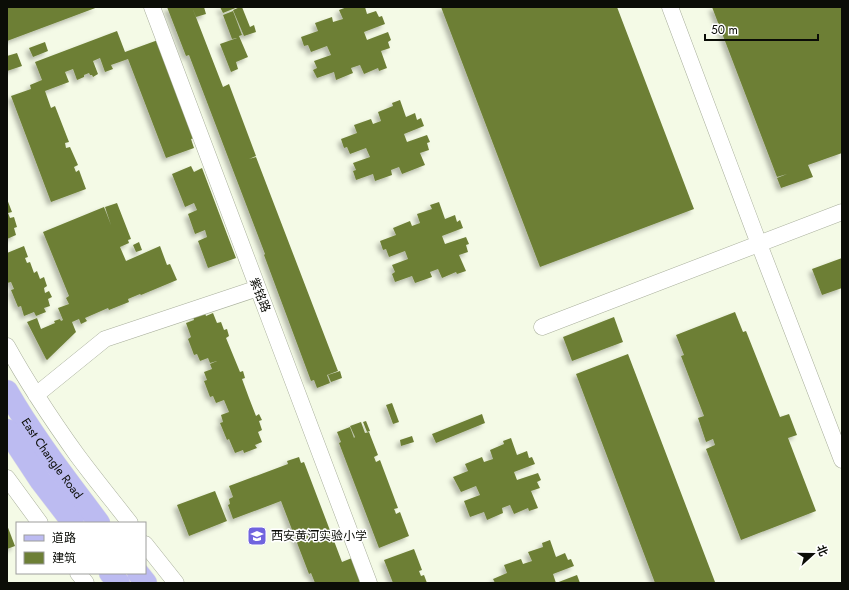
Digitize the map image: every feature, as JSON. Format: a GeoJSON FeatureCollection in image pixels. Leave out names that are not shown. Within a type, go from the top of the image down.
{"type":"FeatureCollection","features":[{"type":"Feature","properties":{"kind":"main road","name":"East Changle Road"},"geometry":{"type":"LineString","coordinates":[[7,392],[43,447],[98,522]]}},
{"type":"Feature","properties":{"kind":"main road","name":"East Changle Road"},"geometry":{"type":"LineString","coordinates":[[7,430],[40,480],[72,522]]}},
{"type":"Feature","properties":{"kind":"main road"},"geometry":{"type":"LineString","coordinates":[[111,574],[119,583]]}},
{"type":"Feature","properties":{"kind":"main road"},"geometry":{"type":"LineString","coordinates":[[139,574],[146,583]]}},
{"type":"Feature","properties":{"kind":"street","name":"紫铭路"},"geometry":{"type":"LineString","coordinates":[[152,7],[369,583]]}},
{"type":"Feature","properties":{"kind":"street"},"geometry":{"type":"LineString","coordinates":[[670,7],[842,460]]}},
{"type":"Feature","properties":{"kind":"street"},"geometry":{"type":"LineString","coordinates":[[542,327],[842,212]]}},
{"type":"Feature","properties":{"kind":"street"},"geometry":{"type":"LineString","coordinates":[[36,395],[105,339],[258,288]]}},
{"type":"Feature","properties":{"kind":"street"},"geometry":{"type":"LineString","coordinates":[[7,346],[36,395],[77,455],[129,522]]}},
{"type":"Feature","properties":{"kind":"street"},"geometry":{"type":"LineString","coordinates":[[7,478],[39,522]]}},
{"type":"Feature","properties":{"kind":"street"},"geometry":{"type":"LineString","coordinates":[[146,545],[176,583]]}},
{"type":"Feature","properties":{"kind":"street"},"geometry":{"type":"LineString","coordinates":[[79,574],[86,583]]}},
{"type":"Feature","properties":{"kind":"building"},"geometry":{"type":"Polygon","coordinates":[[[7,7],[98,7],[7,41],[7,7]]]}},
{"type":"Feature","properties":{"kind":"building"},"geometry":{"type":"Polygon","coordinates":[[[167,7],[192,7],[223,87],[229,84],[256,156],[249,159],[256,157],[338,371],[327,375],[330,383],[317,388],[314,380],[311,381],[264,255],[265,254],[189,55],[186,56],[167,7]]]}},
{"type":"Feature","properties":{"kind":"building"},"geometry":{"type":"Polygon","coordinates":[[[192,7],[204,7],[206,14],[196,17],[192,7]]]}},
{"type":"Feature","properties":{"kind":"building"},"geometry":{"type":"Polygon","coordinates":[[[220,7],[238,7],[223,13],[220,7]]]}},
{"type":"Feature","properties":{"kind":"building"},"geometry":{"type":"Polygon","coordinates":[[[242,7],[250,27],[254,25],[256,32],[244,36],[233,10],[242,7]]]}},
{"type":"Feature","properties":{"kind":"building"},"geometry":{"type":"Polygon","coordinates":[[[347,7],[365,7],[367,14],[376,11],[379,17],[382,16],[385,24],[364,32],[367,40],[388,32],[391,40],[388,42],[390,48],[381,51],[387,68],[379,71],[378,68],[364,74],[360,65],[351,68],[353,73],[336,80],[334,72],[317,78],[313,70],[317,68],[314,61],[331,55],[327,46],[311,52],[308,45],[304,46],[301,37],[318,31],[315,23],[332,17],[333,22],[343,19],[339,10],[347,7]]]}},
{"type":"Feature","properties":{"kind":"building"},"geometry":{"type":"Polygon","coordinates":[[[441,7],[617,7],[694,209],[540,267],[441,7]]]}},
{"type":"Feature","properties":{"kind":"building"},"geometry":{"type":"Polygon","coordinates":[[[712,7],[842,7],[842,153],[808,165],[813,177],[781,188],[777,178],[787,174],[777,177],[712,7]]]}},
{"type":"Feature","properties":{"kind":"building"},"geometry":{"type":"Polygon","coordinates":[[[233,11],[242,35],[239,36],[248,57],[236,62],[238,69],[231,72],[220,44],[237,38],[232,39],[223,15],[233,11]]]}},
{"type":"Feature","properties":{"kind":"building"},"geometry":{"type":"Polygon","coordinates":[[[117,31],[125,52],[158,40],[195,138],[191,139],[194,148],[166,158],[128,59],[111,65],[113,69],[105,72],[100,58],[93,61],[98,74],[93,77],[89,73],[77,80],[73,69],[65,72],[69,82],[45,91],[51,108],[55,106],[69,142],[65,143],[66,148],[70,147],[78,165],[74,167],[76,172],[79,170],[86,189],[51,202],[11,96],[31,89],[30,85],[42,80],[35,62],[117,31]]]}},
{"type":"Feature","properties":{"kind":"building"},"geometry":{"type":"Polygon","coordinates":[[[45,42],[48,51],[33,57],[29,48],[45,42]]]}},
{"type":"Feature","properties":{"kind":"building"},"geometry":{"type":"Polygon","coordinates":[[[17,53],[22,66],[7,71],[7,56],[17,53]]]}},
{"type":"Feature","properties":{"kind":"building"},"geometry":{"type":"Polygon","coordinates":[[[400,100],[406,117],[415,113],[417,120],[421,118],[424,126],[404,134],[407,142],[427,135],[430,142],[427,143],[429,150],[420,153],[425,165],[402,174],[399,167],[391,170],[392,175],[375,181],[373,174],[356,180],[353,171],[356,170],[353,163],[370,157],[366,148],[350,154],[347,147],[344,148],[341,139],[357,133],[354,125],[371,119],[373,124],[381,121],[378,112],[393,106],[392,103],[400,100]]]}},
{"type":"Feature","properties":{"kind":"building"},"geometry":{"type":"Polygon","coordinates":[[[191,166],[194,172],[202,168],[236,258],[208,268],[198,241],[207,237],[205,230],[195,234],[188,214],[197,210],[194,203],[185,207],[172,174],[191,166]]]}},
{"type":"Feature","properties":{"kind":"building"},"geometry":{"type":"Polygon","coordinates":[[[7,199],[12,212],[8,213],[10,218],[14,217],[17,227],[14,228],[16,235],[7,239],[7,199]]]}},
{"type":"Feature","properties":{"kind":"building"},"geometry":{"type":"Polygon","coordinates":[[[439,202],[445,219],[455,215],[457,222],[460,220],[463,228],[442,236],[445,244],[466,237],[469,244],[466,245],[468,252],[459,255],[466,271],[457,274],[456,272],[442,278],[438,269],[430,272],[432,277],[415,283],[412,276],[395,282],[392,274],[395,272],[392,265],[408,259],[405,251],[389,257],[386,249],[383,250],[380,241],[396,235],[393,228],[410,221],[412,226],[420,223],[417,214],[432,209],[430,205],[439,202]]]}},
{"type":"Feature","properties":{"kind":"building"},"geometry":{"type":"Polygon","coordinates":[[[117,203],[131,239],[128,240],[129,243],[120,247],[126,261],[160,246],[167,265],[170,264],[177,280],[128,299],[129,302],[109,310],[108,308],[85,318],[87,321],[81,324],[79,319],[72,322],[76,332],[47,360],[27,322],[37,318],[41,329],[55,323],[54,321],[60,319],[61,321],[63,320],[58,308],[69,304],[66,298],[69,296],[43,232],[104,207],[111,225],[105,207],[117,203]]]}},
{"type":"Feature","properties":{"kind":"building"},"geometry":{"type":"Polygon","coordinates":[[[139,242],[142,250],[136,252],[133,245],[139,242]]]}},
{"type":"Feature","properties":{"kind":"building"},"geometry":{"type":"Polygon","coordinates":[[[24,246],[28,257],[25,258],[27,263],[30,262],[34,273],[37,271],[40,279],[44,277],[47,286],[44,288],[45,293],[49,291],[52,297],[48,299],[50,306],[44,308],[46,312],[36,316],[34,312],[24,316],[21,306],[18,307],[11,290],[14,289],[11,282],[7,283],[7,253],[24,246]]]}},
{"type":"Feature","properties":{"kind":"building"},"geometry":{"type":"Polygon","coordinates":[[[842,258],[842,288],[822,295],[812,269],[842,258]]]}},
{"type":"Feature","properties":{"kind":"building"},"geometry":{"type":"Polygon","coordinates":[[[735,312],[743,332],[746,331],[780,417],[789,414],[797,435],[788,438],[816,511],[741,540],[706,449],[715,445],[713,439],[706,442],[698,418],[704,416],[681,356],[684,355],[676,335],[735,312]]]}},
{"type":"Feature","properties":{"kind":"building"},"geometry":{"type":"Polygon","coordinates":[[[205,313],[206,316],[213,313],[217,323],[221,322],[224,330],[227,329],[229,336],[226,338],[240,372],[243,371],[245,378],[242,379],[249,398],[256,416],[259,414],[262,420],[259,421],[262,430],[258,432],[262,442],[255,445],[257,448],[244,453],[243,450],[235,453],[229,439],[227,440],[220,423],[223,422],[221,415],[229,412],[224,400],[216,403],[213,396],[210,397],[204,381],[207,380],[204,372],[212,369],[210,364],[217,361],[210,363],[208,358],[200,361],[197,354],[194,355],[188,339],[191,337],[186,323],[194,320],[193,317],[205,313]]]}},
{"type":"Feature","properties":{"kind":"building"},"geometry":{"type":"Polygon","coordinates":[[[614,317],[623,342],[572,361],[563,337],[614,317]]]}},
{"type":"Feature","properties":{"kind":"building"},"geometry":{"type":"Polygon","coordinates":[[[628,354],[715,582],[713,583],[655,583],[576,374],[628,354]]]}},
{"type":"Feature","properties":{"kind":"building"},"geometry":{"type":"Polygon","coordinates":[[[340,371],[342,378],[331,382],[328,375],[340,371]]]}},
{"type":"Feature","properties":{"kind":"building"},"geometry":{"type":"Polygon","coordinates":[[[392,403],[399,422],[393,424],[386,405],[392,403]]]}},
{"type":"Feature","properties":{"kind":"building"},"geometry":{"type":"Polygon","coordinates":[[[482,414],[485,423],[436,443],[432,434],[482,414]]]}},
{"type":"Feature","properties":{"kind":"building"},"geometry":{"type":"Polygon","coordinates":[[[366,421],[370,431],[367,432],[363,422],[366,421]]]}},
{"type":"Feature","properties":{"kind":"building"},"geometry":{"type":"Polygon","coordinates":[[[361,422],[365,433],[369,432],[378,455],[374,457],[376,462],[380,460],[398,508],[394,509],[396,514],[400,512],[409,536],[379,548],[339,443],[341,442],[337,432],[350,427],[354,438],[355,437],[350,426],[361,422]]]}},
{"type":"Feature","properties":{"kind":"building"},"geometry":{"type":"Polygon","coordinates":[[[412,436],[414,442],[401,446],[400,440],[412,436]]]}},
{"type":"Feature","properties":{"kind":"building"},"geometry":{"type":"Polygon","coordinates":[[[511,438],[517,455],[527,451],[529,458],[532,457],[535,464],[514,472],[517,480],[538,473],[541,480],[537,482],[540,488],[531,491],[538,508],[529,511],[528,508],[514,514],[510,505],[502,508],[503,513],[487,520],[484,512],[470,517],[464,501],[480,495],[476,486],[461,492],[453,477],[468,471],[465,464],[482,457],[484,462],[493,459],[490,450],[504,444],[503,441],[511,438]]]}},
{"type":"Feature","properties":{"kind":"building"},"geometry":{"type":"Polygon","coordinates":[[[299,457],[301,463],[304,462],[342,562],[352,558],[361,581],[356,583],[315,583],[311,573],[309,574],[281,501],[233,519],[228,505],[230,504],[229,499],[233,497],[229,486],[288,464],[287,461],[299,457]]]}},
{"type":"Feature","properties":{"kind":"building"},"geometry":{"type":"Polygon","coordinates":[[[215,491],[227,521],[189,536],[177,505],[215,491]]]}},
{"type":"Feature","properties":{"kind":"building"},"geometry":{"type":"Polygon","coordinates":[[[7,525],[15,546],[7,549],[7,525]]]}},
{"type":"Feature","properties":{"kind":"building"},"geometry":{"type":"Polygon","coordinates":[[[550,540],[556,557],[565,553],[568,560],[571,559],[574,566],[553,574],[556,583],[495,583],[493,579],[507,573],[504,565],[521,559],[523,564],[532,561],[528,552],[543,547],[542,543],[550,540]]]}},
{"type":"Feature","properties":{"kind":"building"},"geometry":{"type":"Polygon","coordinates":[[[414,549],[422,570],[419,571],[421,576],[424,575],[427,583],[393,583],[384,560],[414,549]]]}},
{"type":"Feature","properties":{"kind":"building"},"geometry":{"type":"Polygon","coordinates":[[[577,575],[580,583],[556,583],[577,575]]]}},
{"type":"Feature","properties":{"kind":"place","name":"西安黄河实验小学"},"geometry":{"type":"Point","coordinates":[257,536]}}]}
